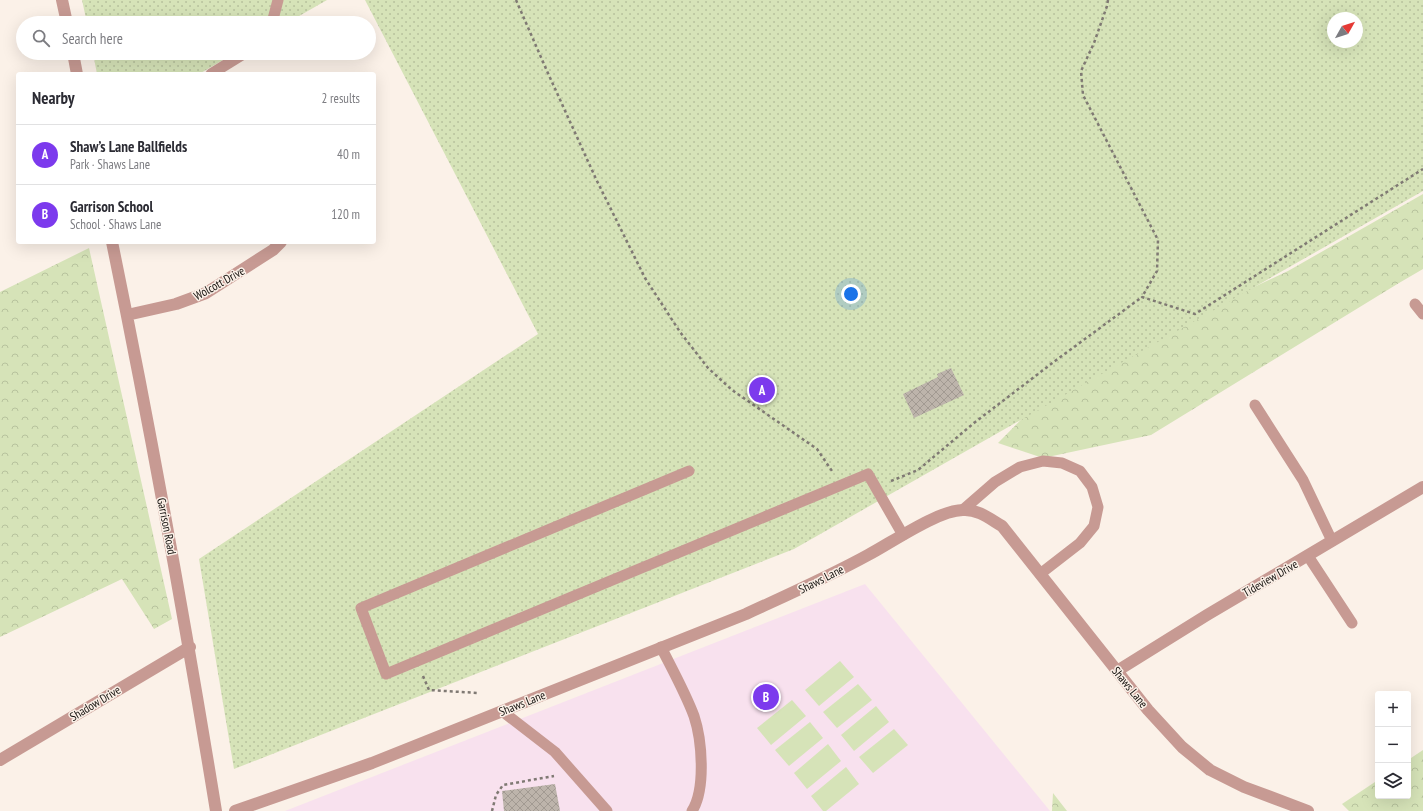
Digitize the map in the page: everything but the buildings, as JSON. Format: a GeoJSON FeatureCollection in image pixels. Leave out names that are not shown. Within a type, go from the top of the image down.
{"type":"FeatureCollection","features":[{"type":"Feature","properties":{"kind":"street"},"geometry":{"type":"LineString","coordinates":[[62,0],[65,16]]}},
{"type":"Feature","properties":{"kind":"street"},"geometry":{"type":"LineString","coordinates":[[74,60],[77,72]]}},
{"type":"Feature","properties":{"kind":"street","name":"Garrison Road"},"geometry":{"type":"LineString","coordinates":[[112,244],[190,647],[216,811]]}},
{"type":"Feature","properties":{"kind":"street","name":"Wolcott Drive"},"geometry":{"type":"LineString","coordinates":[[127,315],[176,304],[206,293],[273,250],[279,244]]}},
{"type":"Feature","properties":{"kind":"street","name":"Tideview Drive"},"geometry":{"type":"LineString","coordinates":[[1117,671],[1206,615],[1423,487]]}},
{"type":"Feature","properties":{"kind":"street","name":"Shaws Lane"},"geometry":{"type":"LineString","coordinates":[[235,811],[372,763],[746,614],[795,592],[868,555],[945,513],[964,509],[984,514],[1002,526],[1148,710],[1182,747],[1210,770],[1244,787],[1308,811]]}},
{"type":"Feature","properties":{"kind":"street","name":"Shadow Drive"},"geometry":{"type":"LineString","coordinates":[[0,760],[190,647]]}},
{"type":"Feature","properties":{"kind":"lane"},"geometry":{"type":"LineString","coordinates":[[274,16],[278,0]]}},
{"type":"Feature","properties":{"kind":"lane"},"geometry":{"type":"LineString","coordinates":[[214,72],[234,60]]}},
{"type":"Feature","properties":{"kind":"lane"},"geometry":{"type":"LineString","coordinates":[[1415,304],[1423,314]]}},
{"type":"Feature","properties":{"kind":"lane"},"geometry":{"type":"LineString","coordinates":[[1255,405],[1303,480],[1332,541]]}},
{"type":"Feature","properties":{"kind":"lane"},"geometry":{"type":"LineString","coordinates":[[964,509],[995,482],[1020,467],[1043,460],[1062,463],[1080,471],[1092,487],[1098,507],[1094,526],[1080,544],[1040,574]]}},
{"type":"Feature","properties":{"kind":"lane"},"geometry":{"type":"LineString","coordinates":[[689,471],[361,608],[386,674],[868,474],[903,535]]}},
{"type":"Feature","properties":{"kind":"lane"},"geometry":{"type":"LineString","coordinates":[[1308,556],[1352,623]]}},
{"type":"Feature","properties":{"kind":"lane"},"geometry":{"type":"LineString","coordinates":[[661,647],[694,716],[700,743],[702,770],[700,790],[692,811]]}},
{"type":"Feature","properties":{"kind":"lane"},"geometry":{"type":"LineString","coordinates":[[502,711],[555,752],[607,811]]}},
{"type":"Feature","properties":{"kind":"path"},"geometry":{"type":"LineString","coordinates":[[516,0],[592,172],[645,278],[680,332],[708,368],[732,390],[817,449],[841,485]]}},
{"type":"Feature","properties":{"kind":"path"},"geometry":{"type":"LineString","coordinates":[[876,487],[918,470],[1055,361],[1142,297],[1157,271],[1158,240],[1083,95],[1081,71],[1094,43],[1108,0]]}},
{"type":"Feature","properties":{"kind":"path"},"geometry":{"type":"LineString","coordinates":[[1142,297],[1195,314],[1423,169]]}},
{"type":"Feature","properties":{"kind":"path"},"geometry":{"type":"LineString","coordinates":[[429,690],[478,693]]}},
{"type":"Feature","properties":{"kind":"path"},"geometry":{"type":"LineString","coordinates":[[492,811],[496,795],[503,785],[558,776]]}},
{"type":"Feature","properties":{"kind":"shaded area"},"geometry":{"type":"Polygon","coordinates":[[[865,584],[1050,811],[285,811],[865,584]]]}},
{"type":"Feature","properties":{"kind":"green space"},"geometry":{"type":"Polygon","coordinates":[[[82,0],[327,0],[299,16],[85,16],[82,0]]]}},
{"type":"Feature","properties":{"kind":"green space"},"geometry":{"type":"Polygon","coordinates":[[[365,0],[1423,0],[1423,191],[794,549],[234,769],[199,559],[538,334],[376,21],[376,16],[373,16],[365,0]]]}},
{"type":"Feature","properties":{"kind":"green space"},"geometry":{"type":"Polygon","coordinates":[[[94,60],[223,60],[202,72],[97,72],[94,60]]]}},
{"type":"Feature","properties":{"kind":"green space"},"geometry":{"type":"Polygon","coordinates":[[[1423,194],[1423,269],[1151,435],[1043,458],[998,443],[1063,377],[1288,271],[1423,194]]]}},
{"type":"Feature","properties":{"kind":"green space"},"geometry":{"type":"Polygon","coordinates":[[[89,248],[172,619],[154,629],[122,579],[0,637],[0,292],[89,248]]]}},
{"type":"Feature","properties":{"kind":"green space"},"geometry":{"type":"Polygon","coordinates":[[[840,661],[854,677],[819,706],[805,690],[840,661]]]}},
{"type":"Feature","properties":{"kind":"green space"},"geometry":{"type":"Polygon","coordinates":[[[858,684],[872,700],[837,728],[823,712],[858,684]]]}},
{"type":"Feature","properties":{"kind":"green space"},"geometry":{"type":"Polygon","coordinates":[[[792,700],[806,716],[771,745],[757,728],[792,700]]]}},
{"type":"Feature","properties":{"kind":"green space"},"geometry":{"type":"Polygon","coordinates":[[[876,706],[889,722],[854,751],[841,735],[876,706]]]}},
{"type":"Feature","properties":{"kind":"green space"},"geometry":{"type":"Polygon","coordinates":[[[810,722],[823,738],[789,766],[775,750],[810,722]]]}},
{"type":"Feature","properties":{"kind":"green space"},"geometry":{"type":"Polygon","coordinates":[[[894,729],[908,745],[873,773],[859,757],[894,729]]]}},
{"type":"Feature","properties":{"kind":"green space"},"geometry":{"type":"Polygon","coordinates":[[[828,744],[841,761],[807,789],[794,773],[828,744]]]}},
{"type":"Feature","properties":{"kind":"green space"},"geometry":{"type":"Polygon","coordinates":[[[1423,750],[1423,811],[1349,811],[1342,804],[1375,782],[1375,799],[1411,799],[1411,758],[1423,750]]]}},
{"type":"Feature","properties":{"kind":"green space"},"geometry":{"type":"Polygon","coordinates":[[[846,767],[859,784],[826,811],[823,811],[811,796],[846,767]]]}},
{"type":"Feature","properties":{"kind":"green space"},"geometry":{"type":"Polygon","coordinates":[[[1053,793],[1067,811],[1052,811],[1053,793]]]}},
{"type":"Feature","properties":{"kind":"place","name":"Shaw’s Lane Ballfields"},"geometry":{"type":"Point","coordinates":[762,390]}},
{"type":"Feature","properties":{"kind":"place","name":"Garrison School"},"geometry":{"type":"Point","coordinates":[766,697]}}]}
